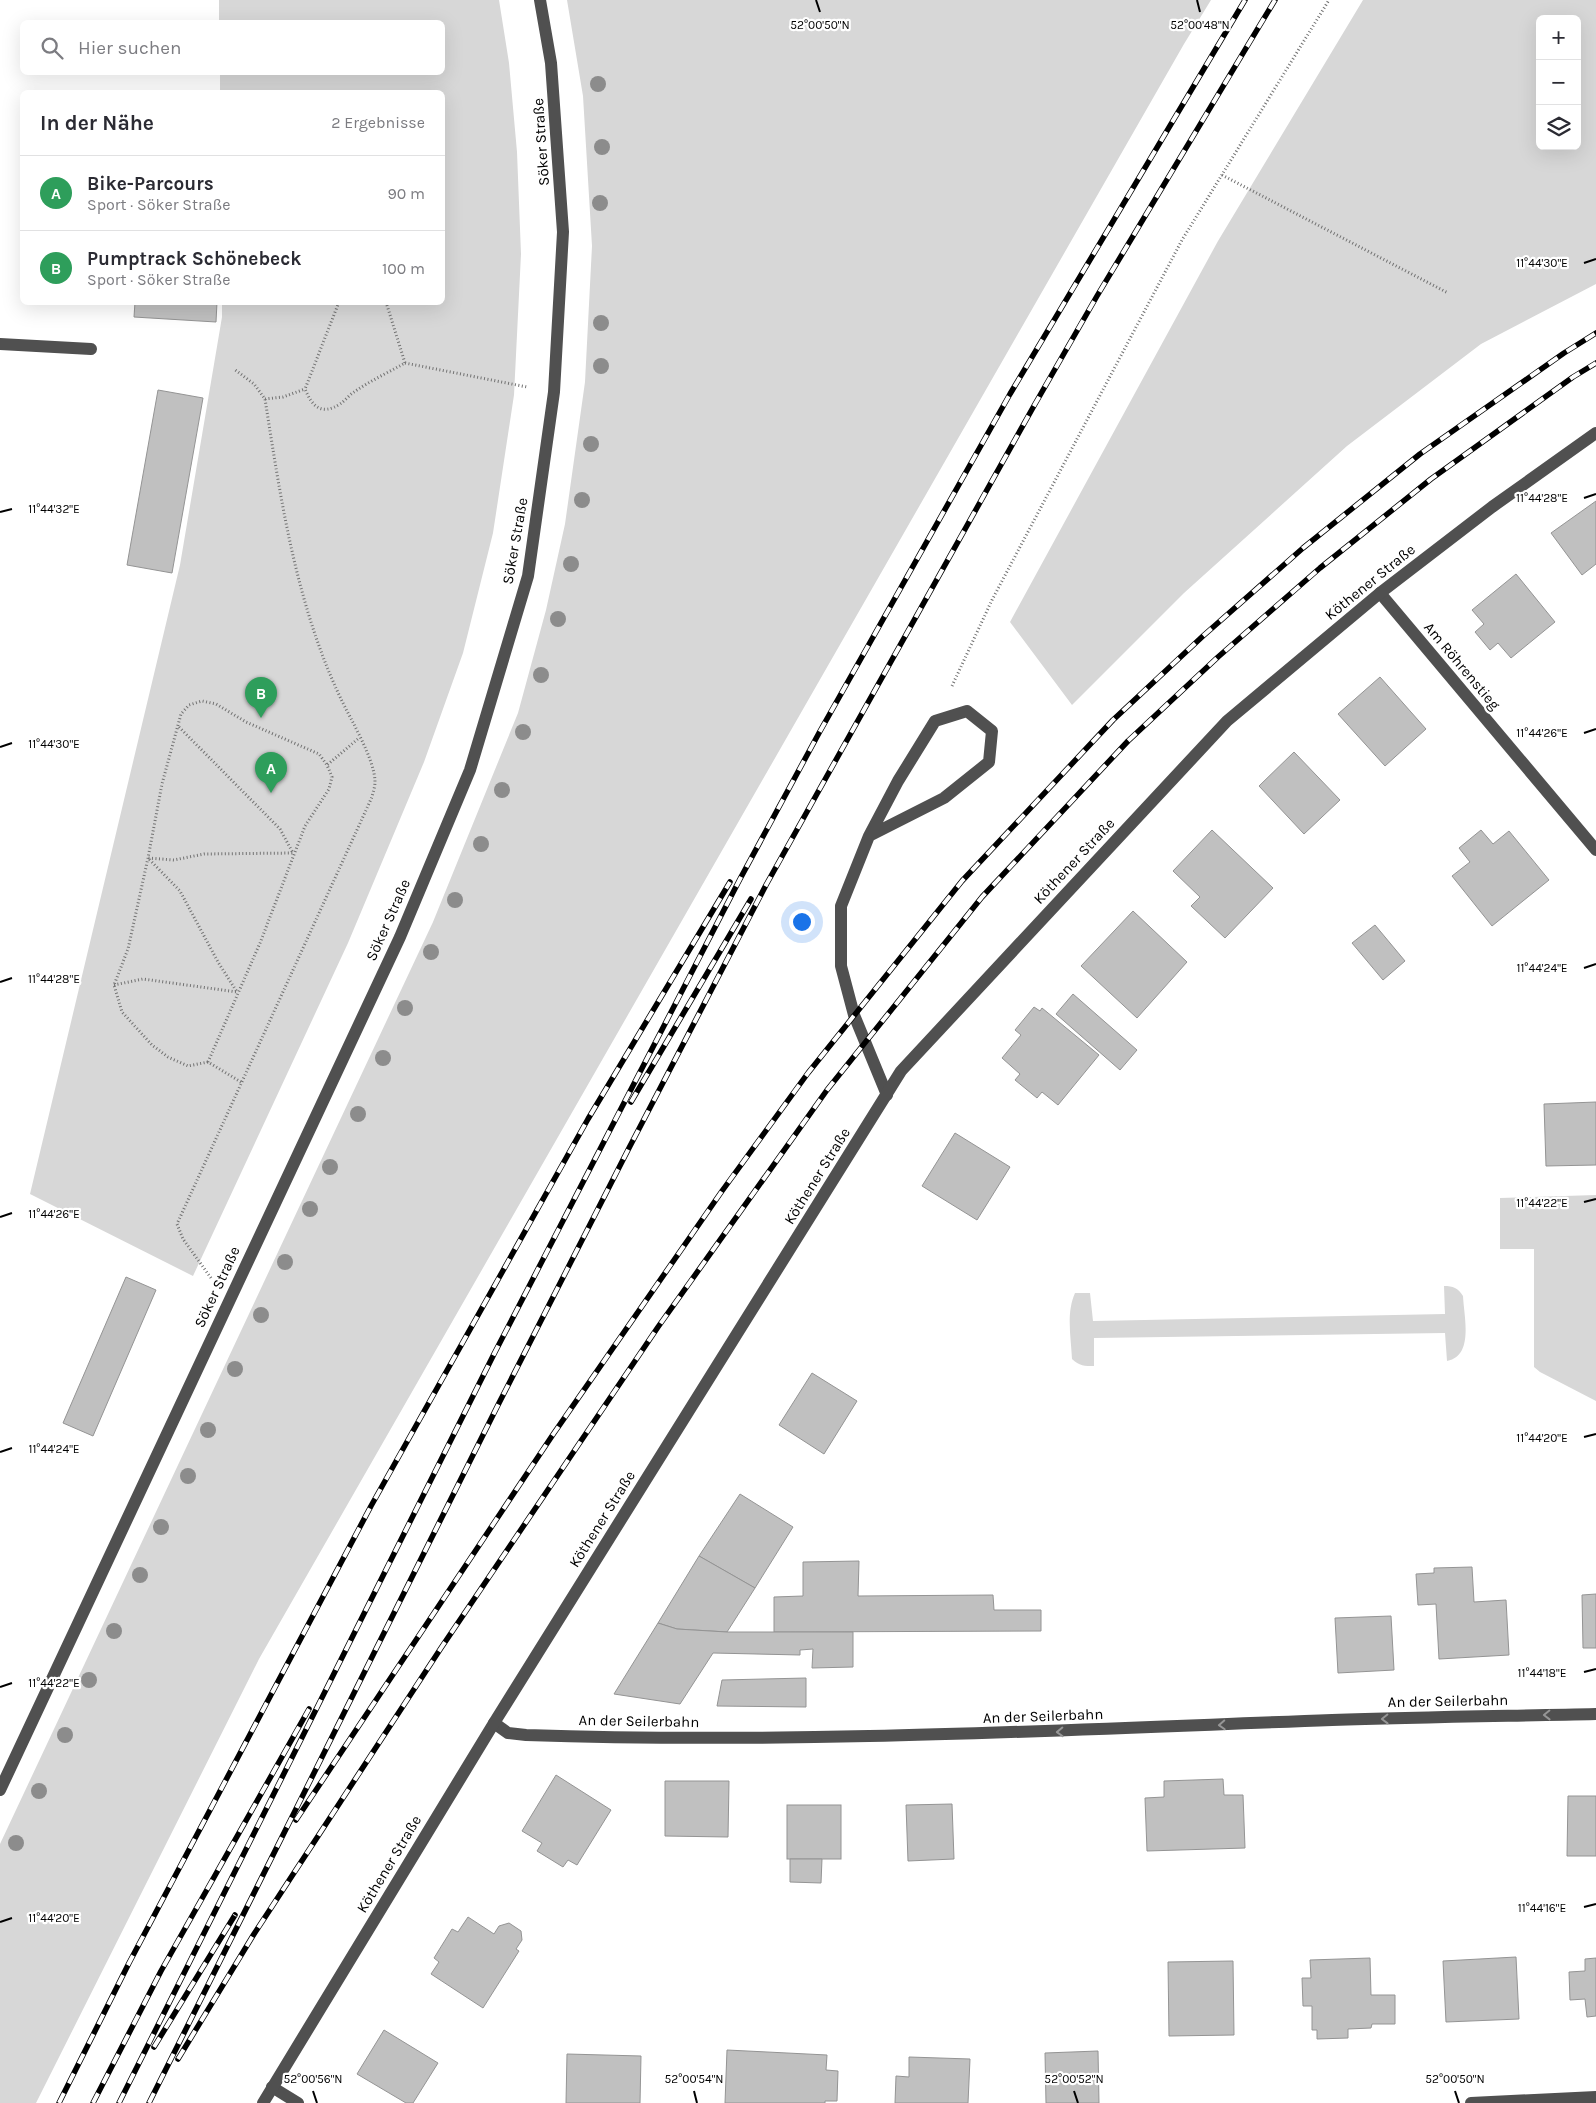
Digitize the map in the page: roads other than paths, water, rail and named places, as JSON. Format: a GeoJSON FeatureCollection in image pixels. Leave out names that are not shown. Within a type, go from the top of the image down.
{"type":"FeatureCollection","features":[{"type":"Feature","properties":{"kind":"street","name":"Söker Straße"},"geometry":{"type":"LineString","coordinates":[[0,1790],[400,937],[470,770],[528,576],[554,392],[563,232],[551,63],[540,0]]}},
{"type":"Feature","properties":{"kind":"street"},"geometry":{"type":"LineString","coordinates":[[0,344],[91,350]]}},
{"type":"Feature","properties":{"kind":"street","name":"Köthener Straße"},"geometry":{"type":"LineString","coordinates":[[263,2103],[494,1723],[901,1071],[1227,721],[1380,594],[1492,507],[1596,433]]}},
{"type":"Feature","properties":{"kind":"street","name":"Am Röhrenstieg"},"geometry":{"type":"LineString","coordinates":[[1380,594],[1596,850]]}},
{"type":"Feature","properties":{"kind":"street"},"geometry":{"type":"LineString","coordinates":[[869,836],[944,798],[989,762],[992,731],[967,711],[935,721],[898,781],[869,836],[840,906],[841,966],[854,1015],[887,1095]]}},
{"type":"Feature","properties":{"kind":"street","name":"An der Seilerbahn"},"geometry":{"type":"LineString","coordinates":[[494,1723],[508,1733],[644,1739],[866,1737],[1112,1730],[1334,1720],[1596,1714]]}},
{"type":"Feature","properties":{"kind":"street"},"geometry":{"type":"LineString","coordinates":[[272,2086],[298,2103]]}},
{"type":"Feature","properties":{"kind":"street"},"geometry":{"type":"LineString","coordinates":[[1471,2103],[1596,2097]]}},
{"type":"Feature","properties":{"kind":"railway"},"geometry":{"type":"LineString","coordinates":[[119,2103],[494,1354],[740,879],[819,733],[1010,394],[1245,0]]}},
{"type":"Feature","properties":{"kind":"railway"},"geometry":{"type":"LineString","coordinates":[[149,2103],[498,1405],[766,885],[1097,296],[1275,0]]}},
{"type":"Feature","properties":{"kind":"railway"},"geometry":{"type":"LineString","coordinates":[[296,1820],[554,1433],[722,1191],[808,1073],[962,881],[1113,720],[1203,636],[1303,548],[1420,454],[1564,353],[1596,333]]}},
{"type":"Feature","properties":{"kind":"railway"},"geometry":{"type":"LineString","coordinates":[[178,2059],[254,1934],[441,1648],[658,1327],[827,1090],[982,897],[1128,741],[1218,657],[1320,568],[1431,479],[1573,377],[1596,363]]}},
{"type":"Feature","properties":{"kind":"railway"},"geometry":{"type":"LineString","coordinates":[[59,2103],[129,1963],[371,1506],[588,1119],[730,882]]}},
{"type":"Feature","properties":{"kind":"railway"},"geometry":{"type":"LineString","coordinates":[[631,1102],[751,899]]}},
{"type":"Feature","properties":{"kind":"railway"},"geometry":{"type":"LineString","coordinates":[[93,2103],[161,1971],[309,1709]]}},
{"type":"Feature","properties":{"kind":"railway"},"geometry":{"type":"LineString","coordinates":[[154,2047],[235,1915]]}},
{"type":"Feature","properties":{"kind":"place","name":"Pumptrack Schönebeck"},"geometry":{"type":"Point","coordinates":[261,718]}},
{"type":"Feature","properties":{"kind":"place","name":"Bike-Parcours"},"geometry":{"type":"Point","coordinates":[271,793]}}]}
